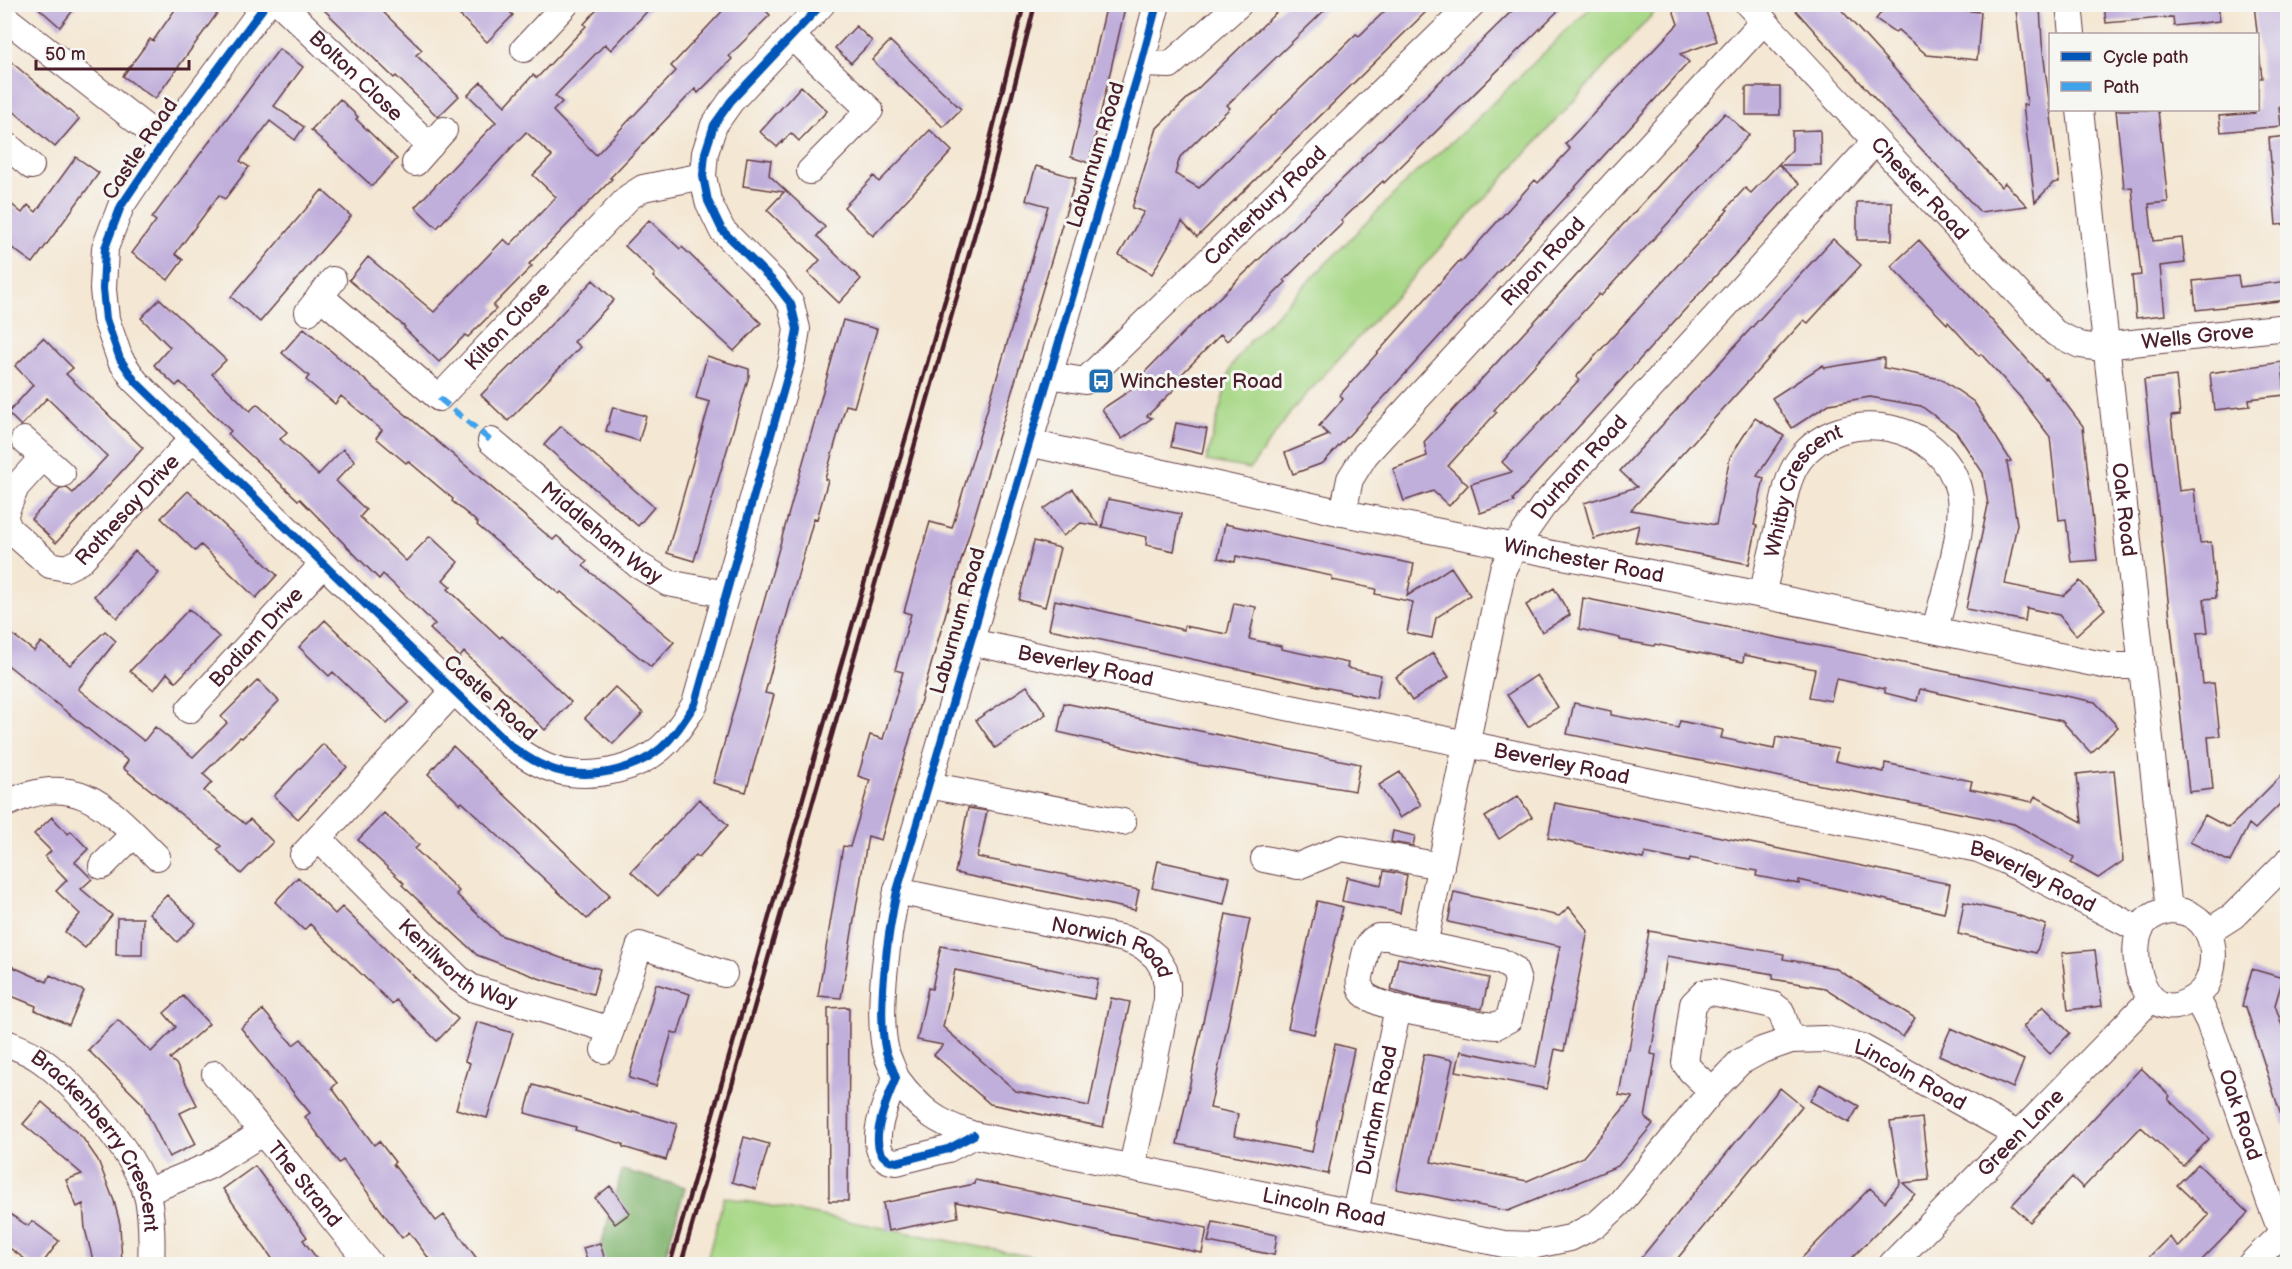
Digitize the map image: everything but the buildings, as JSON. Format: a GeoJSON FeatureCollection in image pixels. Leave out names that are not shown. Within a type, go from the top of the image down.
{"type":"FeatureCollection","features":[{"type":"Feature","properties":{"kind":"street","name":"Castle Road"},"geometry":{"type":"LineString","coordinates":[[266,4],[164,142],[121,206],[105,248],[103,289],[106,319],[120,359],[135,381],[511,746],[528,758],[569,773],[615,770],[639,761],[660,749],[676,732],[695,704],[792,360],[797,328],[791,304],[773,281],[722,230],[708,201],[703,176],[705,153],[714,125],[731,101],[822,4]]}},
{"type":"Feature","properties":{"kind":"street","name":"Bolton Close"},"geometry":{"type":"LineString","coordinates":[[281,4],[430,146]]}},
{"type":"Feature","properties":{"kind":"street","name":"Laburnum Road"},"geometry":{"type":"LineString","coordinates":[[896,1078],[886,1051],[883,1025],[887,949],[897,891],[1157,4]]}},
{"type":"Feature","properties":{"kind":"street"},"geometry":{"type":"LineString","coordinates":[[1141,64],[1170,65],[1239,4]]}},
{"type":"Feature","properties":{"kind":"street","name":"Canterbury Road"},"geometry":{"type":"LineString","coordinates":[[1048,375],[1085,381],[1472,4]]}},
{"type":"Feature","properties":{"kind":"street"},"geometry":{"type":"LineString","coordinates":[[2069,4],[2072,33]]}},
{"type":"Feature","properties":{"kind":"street"},"geometry":{"type":"LineString","coordinates":[[524,49],[560,7]]}},
{"type":"Feature","properties":{"kind":"street","name":"Chester Road"},"geometry":{"type":"LineString","coordinates":[[1756,13],[2055,333],[2080,345],[2105,346]]}},
{"type":"Feature","properties":{"kind":"street","name":"Ripon Road"},"geometry":{"type":"LineString","coordinates":[[1343,513],[1350,479],[1365,455],[1756,13]]}},
{"type":"Feature","properties":{"kind":"street"},"geometry":{"type":"LineString","coordinates":[[4,16],[164,142]]}},
{"type":"Feature","properties":{"kind":"street"},"geometry":{"type":"LineString","coordinates":[[791,36],[877,102],[810,171]]}},
{"type":"Feature","properties":{"kind":"street","name":"Oak Road"},"geometry":{"type":"LineString","coordinates":[[2080,111],[2140,666],[2169,910]]}},
{"type":"Feature","properties":{"kind":"street","name":"Durham Road"},"geometry":{"type":"LineString","coordinates":[[1424,945],[1503,569],[1515,546],[1543,506],[1875,142]]}},
{"type":"Feature","properties":{"kind":"street"},"geometry":{"type":"LineString","coordinates":[[4,143],[31,166]]}},
{"type":"Feature","properties":{"kind":"street","name":"Kilton Close"},"geometry":{"type":"LineString","coordinates":[[320,296],[439,398],[629,196],[643,188],[703,176]]}},
{"type":"Feature","properties":{"kind":"street","name":"Wells Grove"},"geometry":{"type":"LineString","coordinates":[[2105,346],[2288,327]]}},
{"type":"Feature","properties":{"kind":"street","name":"Whitby Crescent"},"geometry":{"type":"LineString","coordinates":[[1762,595],[1789,480],[1800,459],[1826,435],[1856,427],[1889,426],[1925,441],[1949,465],[1960,493],[1959,529],[1935,630]]}},
{"type":"Feature","properties":{"kind":"street","name":"Rothesay Drive"},"geometry":{"type":"LineString","coordinates":[[43,457],[16,487],[4,516],[9,529],[50,565],[66,568],[80,561],[193,438]]}},
{"type":"Feature","properties":{"kind":"street"},"geometry":{"type":"LineString","coordinates":[[24,440],[62,474]]}},
{"type":"Feature","properties":{"kind":"street","name":"Middleham Way"},"geometry":{"type":"LineString","coordinates":[[491,441],[654,576],[668,583],[726,594]]}},
{"type":"Feature","properties":{"kind":"street","name":"Winchester Road"},"geometry":{"type":"LineString","coordinates":[[1029,443],[1343,513],[2108,666],[2140,666]]}},
{"type":"Feature","properties":{"kind":"street","name":"Bodiam Drive"},"geometry":{"type":"LineString","coordinates":[[189,710],[323,564]]}},
{"type":"Feature","properties":{"kind":"street","name":"Beverley Road"},"geometry":{"type":"LineString","coordinates":[[970,642],[1978,849],[2140,930]]}},
{"type":"Feature","properties":{"kind":"street","name":"Kenilworth Way"},"geometry":{"type":"LineString","coordinates":[[454,691],[311,847],[472,988],[607,1040],[640,945],[724,974]]}},
{"type":"Feature","properties":{"kind":"street"},"geometry":{"type":"LineString","coordinates":[[928,785],[1123,822]]}},
{"type":"Feature","properties":{"kind":"street"},"geometry":{"type":"LineString","coordinates":[[4,805],[45,790],[71,791],[100,804],[157,857]]}},
{"type":"Feature","properties":{"kind":"street"},"geometry":{"type":"LineString","coordinates":[[102,866],[134,834]]}},
{"type":"Feature","properties":{"kind":"street"},"geometry":{"type":"LineString","coordinates":[[1264,859],[1298,866],[1342,848],[1441,866]]}},
{"type":"Feature","properties":{"kind":"street"},"geometry":{"type":"LineString","coordinates":[[2208,932],[2233,916],[2288,861]]}},
{"type":"Feature","properties":{"kind":"street","name":"Norwich Road"},"geometry":{"type":"LineString","coordinates":[[897,891],[1125,939],[1143,946],[1156,957],[1164,970],[1167,1000],[1132,1167]]}},
{"type":"Feature","properties":{"kind":"street"},"geometry":{"type":"LineString","coordinates":[[2169,910],[2194,915],[2203,923],[2211,946],[2212,968],[2208,982],[2196,997],[2182,1004],[2168,1005],[2151,999],[2144,991],[2139,977],[2137,948],[2140,930],[2148,918],[2156,913],[2169,910]]}},
{"type":"Feature","properties":{"kind":"street"},"geometry":{"type":"LineString","coordinates":[[1378,937],[1424,945],[1500,961],[1514,969],[1518,981],[1509,1018],[1496,1026],[1379,1004],[1362,993],[1359,984],[1366,948],[1371,940],[1378,937]]}},
{"type":"Feature","properties":{"kind":"street"},"geometry":{"type":"LineString","coordinates":[[1712,1091],[1685,1063],[1693,1004],[1704,993],[1712,992],[1773,1005],[1781,1011],[1791,1040]]}},
{"type":"Feature","properties":{"kind":"street","name":"Oak Road"},"geometry":{"type":"LineString","coordinates":[[2196,997],[2209,1022],[2284,1236],[2251,1264]]}},
{"type":"Feature","properties":{"kind":"street","name":"Green Lane"},"geometry":{"type":"LineString","coordinates":[[1892,1264],[2151,999]]}},
{"type":"Feature","properties":{"kind":"street","name":"Durham Road"},"geometry":{"type":"LineString","coordinates":[[1355,1213],[1398,1008]]}},
{"type":"Feature","properties":{"kind":"street","name":"Lincoln Road"},"geometry":{"type":"LineString","coordinates":[[896,1078],[928,1114],[947,1126],[974,1135],[1504,1244],[1536,1245],[1570,1238],[1597,1224],[1621,1203],[1712,1091],[1740,1062],[1762,1050],[1791,1040],[1825,1039],[1863,1048],[2019,1135]]}},
{"type":"Feature","properties":{"kind":"street","name":"Brackenberry Crescent"},"geometry":{"type":"LineString","coordinates":[[4,1042],[40,1059],[74,1090],[103,1122],[127,1155],[146,1192],[152,1246],[151,1264]]}},
{"type":"Feature","properties":{"kind":"street","name":"The Strand"},"geometry":{"type":"LineString","coordinates":[[215,1074],[370,1264]]}},
{"type":"Feature","properties":{"kind":"street"},"geometry":{"type":"LineString","coordinates":[[896,1078],[880,1116],[880,1154],[891,1162],[897,1162],[948,1149],[974,1135]]}},
{"type":"Feature","properties":{"kind":"street","name":"The Strand"},"geometry":{"type":"LineString","coordinates":[[146,1192],[208,1166],[262,1133]]}},
{"type":"Feature","properties":{"kind":"green space"},"geometry":{"type":"Polygon","coordinates":[[[1593,5],[1661,5],[1293,409],[1250,469],[1206,461],[1231,367],[1247,344],[1410,178],[1464,131],[1593,5]]]}},
{"type":"Feature","properties":{"kind":"green space"},"geometry":{"type":"Polygon","coordinates":[[[622,1170],[685,1187],[663,1264],[596,1264],[622,1170]]]}},
{"type":"Feature","properties":{"kind":"green space"},"geometry":{"type":"Polygon","coordinates":[[[724,1197],[1069,1264],[706,1264],[724,1197]]]}},
{"type":"Feature","properties":{"kind":"railway"},"geometry":{"type":"LineString","coordinates":[[670,1264],[985,160],[1024,4]]}},
{"type":"Feature","properties":{"kind":"railway"},"geometry":{"type":"LineString","coordinates":[[681,1264],[995,163],[1035,4]]}},
{"type":"Feature","properties":{"kind":"marked path"},"geometry":{"type":"LineString","coordinates":[[439,398],[491,441]]}},
{"type":"Feature","properties":{"kind":"cycle path"},"geometry":{"type":"LineString","coordinates":[[266,4],[164,142],[121,206],[105,248],[103,289],[106,319],[120,359],[135,381],[511,746],[546,767],[562,772],[582,774],[618,770],[652,755],[671,738],[695,704],[792,360],[797,329],[791,304],[773,281],[722,230],[708,201],[703,176],[705,153],[714,125],[731,101],[822,4]]}},
{"type":"Feature","properties":{"kind":"cycle path"},"geometry":{"type":"LineString","coordinates":[[974,1135],[948,1149],[897,1162],[886,1158],[880,1150],[879,1126],[896,1078],[886,1052],[882,1016],[884,972],[890,928],[897,891],[1157,4]]}},
{"type":"Feature","properties":{"kind":"place","name":"Winchester Road"},"geometry":{"type":"Point","coordinates":[1101,381]}}]}
